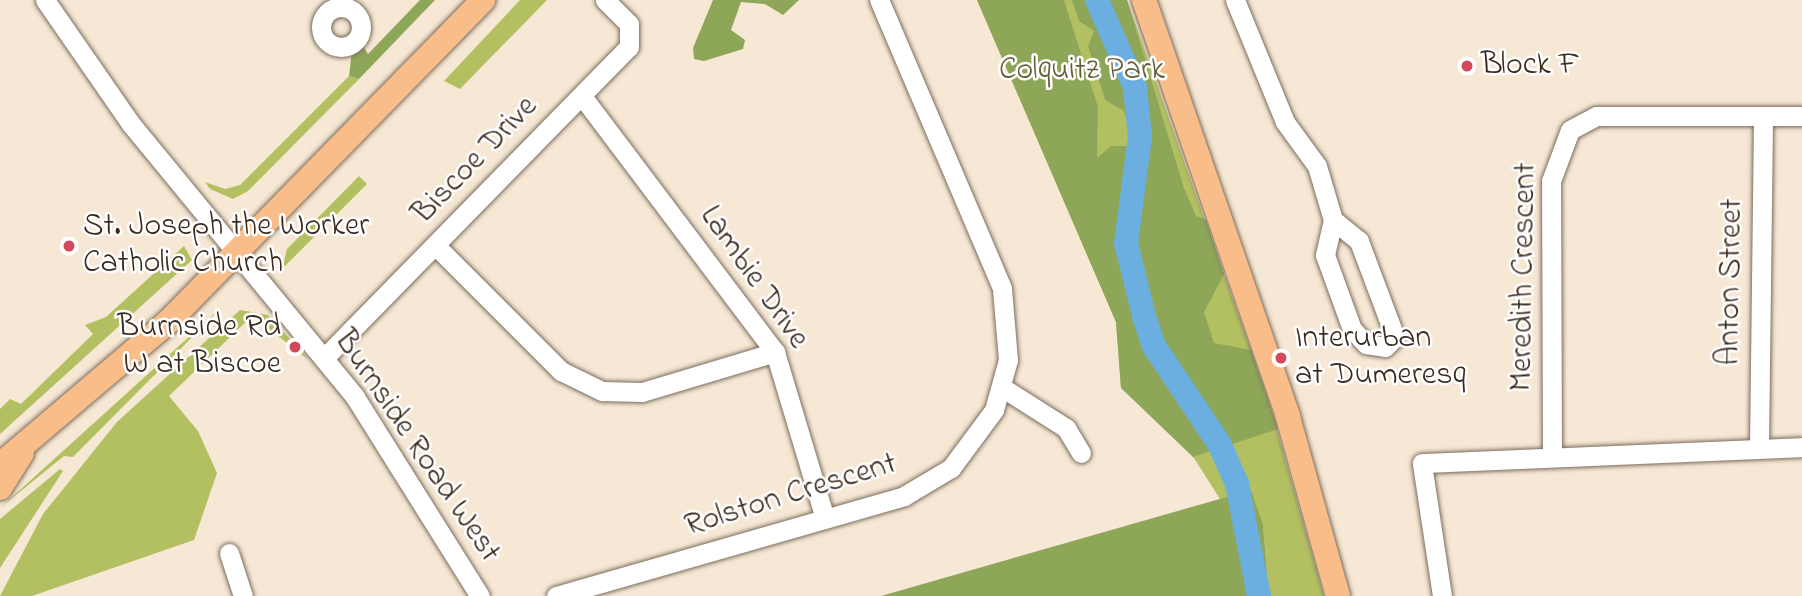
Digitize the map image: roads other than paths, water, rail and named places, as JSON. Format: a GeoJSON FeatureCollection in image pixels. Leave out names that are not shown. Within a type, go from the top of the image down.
{"type":"FeatureCollection","features":[{"type":"Feature","properties":{"kind":"main road"},"geometry":{"type":"LineString","coordinates":[[0,465],[24,450],[238,253],[483,0]]}},
{"type":"Feature","properties":{"kind":"main road"},"geometry":{"type":"LineString","coordinates":[[1144,0],[1288,416],[1338,596]]}},
{"type":"Feature","properties":{"kind":"main road"},"geometry":{"type":"LineString","coordinates":[[0,488],[24,450]]}},
{"type":"Feature","properties":{"kind":"street","name":"Burnside Road West"},"geometry":{"type":"LineString","coordinates":[[45,0],[91,73],[325,357],[480,596]]}},
{"type":"Feature","properties":{"kind":"street","name":"Biscoe Drive"},"geometry":{"type":"LineString","coordinates":[[325,357],[582,96],[633,36],[606,0]]}},
{"type":"Feature","properties":{"kind":"street","name":"Rolston Crescent"},"geometry":{"type":"LineString","coordinates":[[556,596],[904,496],[951,468],[982,431],[1003,388],[1010,333],[1002,288],[879,0]]}},
{"type":"Feature","properties":{"kind":"street"},"geometry":{"type":"LineString","coordinates":[[1235,0],[1285,122],[1317,166],[1333,220],[1325,255],[1352,329],[1366,344],[1385,347],[1395,337],[1359,241],[1333,220]]}},
{"type":"Feature","properties":{"kind":"street","name":"Lambie Drive"},"geometry":{"type":"LineString","coordinates":[[582,96],[775,352],[825,519]]}},
{"type":"Feature","properties":{"kind":"street","name":"Meredith Crescent"},"geometry":{"type":"LineString","coordinates":[[1552,454],[1551,181],[1559,145],[1570,130],[1596,116],[1802,116]]}},
{"type":"Feature","properties":{"kind":"street","name":"Anton Street"},"geometry":{"type":"LineString","coordinates":[[1759,448],[1763,116]]}},
{"type":"Feature","properties":{"kind":"street"},"geometry":{"type":"LineString","coordinates":[[436,246],[561,371],[602,391],[642,391],[775,352]]}},
{"type":"Feature","properties":{"kind":"street"},"geometry":{"type":"LineString","coordinates":[[1003,388],[1066,428],[1081,453]]}},
{"type":"Feature","properties":{"kind":"street"},"geometry":{"type":"LineString","coordinates":[[1442,596],[1422,463],[1552,454],[1802,447]]}},
{"type":"Feature","properties":{"kind":"street"},"geometry":{"type":"LineString","coordinates":[[229,553],[243,596]]}},
{"type":"Feature","properties":{"kind":"waterway"},"geometry":{"type":"LineString","coordinates":[[1097,0],[1135,87],[1140,137],[1126,243],[1144,316],[1154,346],[1220,445],[1237,484],[1259,596]]}},
{"type":"Feature","properties":{"kind":"place","name":"Block F"},"geometry":{"type":"Point","coordinates":[1467,66]}},
{"type":"Feature","properties":{"kind":"place","name":"St. Joseph the Worker Catholic Church"},"geometry":{"type":"Point","coordinates":[69,246]}},
{"type":"Feature","properties":{"kind":"place","name":"Burnside Rd W at Biscoe"},"geometry":{"type":"Point","coordinates":[295,347]}},
{"type":"Feature","properties":{"kind":"place","name":"Interurban at Dumeresq"},"geometry":{"type":"Point","coordinates":[1281,358]}},
{"type":"Feature","properties":{"kind":"park label","name":"Colquitz Park"},"geometry":{"type":"Point","coordinates":[1082,71]}}]}
